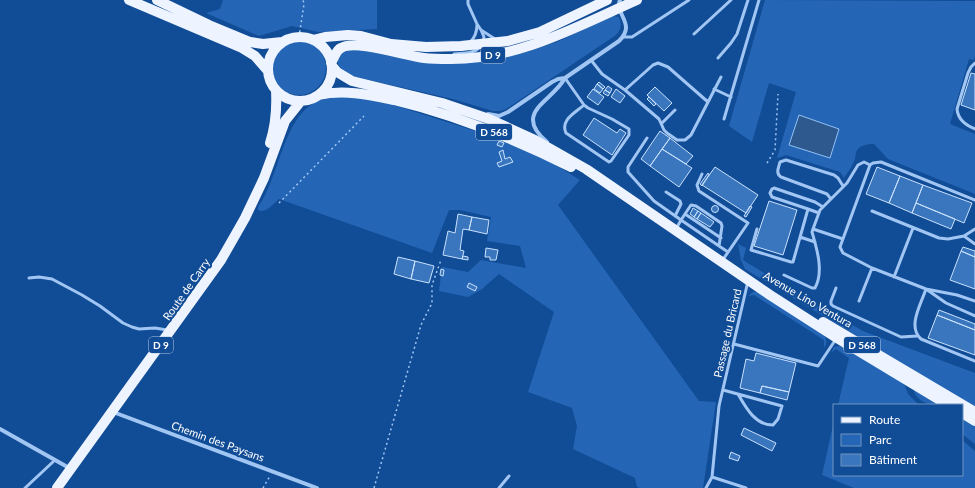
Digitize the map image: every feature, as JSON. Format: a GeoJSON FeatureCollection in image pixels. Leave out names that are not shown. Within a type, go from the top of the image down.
{"type":"FeatureCollection","features":[{"type":"Feature","properties":{"kind":"main road"},"geometry":{"type":"LineString","coordinates":[[129,0],[242,48],[255,56],[268,71]]}},
{"type":"Feature","properties":{"kind":"main road"},"geometry":{"type":"LineString","coordinates":[[157,0],[209,25],[250,42],[263,44],[282,42],[290,38],[299,37],[314,40],[328,53],[332,64],[332,74],[329,82],[319,95],[314,98],[301,101],[292,100],[283,96],[276,90],[270,81],[268,62],[271,54],[282,42]]}},
{"type":"Feature","properties":{"kind":"main road","name":"D 9"},"geometry":{"type":"LineString","coordinates":[[314,40],[325,37],[348,35],[360,36],[391,44],[426,48],[508,41],[540,32],[608,0]]}},
{"type":"Feature","properties":{"kind":"main road","name":"D 9"},"geometry":{"type":"LineString","coordinates":[[332,64],[336,54],[341,48],[352,44],[424,58],[476,58],[505,54],[538,44],[620,4],[637,0]]}},
{"type":"Feature","properties":{"kind":"main road","name":"D 568"},"geometry":{"type":"LineString","coordinates":[[332,64],[337,72],[352,81],[442,103],[512,129],[558,152],[586,169],[748,280]]}},
{"type":"Feature","properties":{"kind":"main road","name":"Route de Carry"},"geometry":{"type":"LineString","coordinates":[[255,197],[276,120],[276,90]]}},
{"type":"Feature","properties":{"kind":"main road","name":"D 568"},"geometry":{"type":"LineString","coordinates":[[319,95],[349,92],[375,96],[423,107],[456,118],[542,152],[583,173],[653,216]]}},
{"type":"Feature","properties":{"kind":"main road","name":"Route de Carry"},"geometry":{"type":"LineString","coordinates":[[57,488],[221,260],[245,218],[264,178],[285,121],[301,101]]}},
{"type":"Feature","properties":{"kind":"main road","name":"Avenue Lino Ventura"},"geometry":{"type":"LineString","coordinates":[[748,280],[837,338],[946,404]]}},
{"type":"Feature","properties":{"kind":"main road","name":"Avenue Lino Ventura"},"geometry":{"type":"LineString","coordinates":[[748,280],[875,352],[962,404]]}},
{"type":"Feature","properties":{"kind":"main road","name":"Avenue Lino Ventura"},"geometry":{"type":"LineString","coordinates":[[963,405],[975,412]]}},
{"type":"Feature","properties":{"kind":"main road"},"geometry":{"type":"LineString","coordinates":[[963,414],[975,421]]}},
{"type":"Feature","properties":{"kind":"street"},"geometry":{"type":"LineString","coordinates":[[558,152],[538,133],[534,127],[533,119],[536,108],[558,89],[565,78],[623,37],[626,30],[626,23],[620,4]]}},
{"type":"Feature","properties":{"kind":"street"},"geometry":{"type":"LineString","coordinates":[[458,109],[503,115],[552,82],[565,78]]}},
{"type":"Feature","properties":{"kind":"street","name":"Chemin des Paysans"},"geometry":{"type":"LineString","coordinates":[[113,412],[317,488]]}},
{"type":"Feature","properties":{"kind":"street"},"geometry":{"type":"LineString","coordinates":[[0,429],[71,469]]}},
{"type":"Feature","properties":{"kind":"lane"},"geometry":{"type":"LineString","coordinates":[[140,0],[183,24]]}},
{"type":"Feature","properties":{"kind":"lane"},"geometry":{"type":"LineString","coordinates":[[164,0],[209,25]]}},
{"type":"Feature","properties":{"kind":"lane"},"geometry":{"type":"LineString","coordinates":[[468,0],[468,4],[476,24],[481,30],[493,38],[508,41]]}},
{"type":"Feature","properties":{"kind":"lane"},"geometry":{"type":"LineString","coordinates":[[623,37],[632,37],[689,0]]}},
{"type":"Feature","properties":{"kind":"lane"},"geometry":{"type":"LineString","coordinates":[[694,34],[731,0]]}},
{"type":"Feature","properties":{"kind":"lane"},"geometry":{"type":"LineString","coordinates":[[718,58],[737,34],[748,0]]}},
{"type":"Feature","properties":{"kind":"lane"},"geometry":{"type":"LineString","coordinates":[[724,119],[759,0]]}},
{"type":"Feature","properties":{"kind":"lane"},"geometry":{"type":"LineString","coordinates":[[461,46],[472,40],[476,32],[476,24]]}},
{"type":"Feature","properties":{"kind":"lane"},"geometry":{"type":"LineString","coordinates":[[424,58],[477,51],[482,44],[484,37],[481,30]]}},
{"type":"Feature","properties":{"kind":"lane"},"geometry":{"type":"LineString","coordinates":[[591,60],[602,74],[625,90],[659,119],[664,130],[677,140],[685,140],[691,135],[721,77]]}},
{"type":"Feature","properties":{"kind":"lane"},"geometry":{"type":"LineString","coordinates":[[625,90],[653,64],[658,63],[668,67],[708,102]]}},
{"type":"Feature","properties":{"kind":"lane"},"geometry":{"type":"LineString","coordinates":[[975,63],[968,72],[957,109],[957,114],[962,121],[975,129]]}},
{"type":"Feature","properties":{"kind":"lane"},"geometry":{"type":"LineString","coordinates":[[565,78],[584,105],[628,129],[629,135],[609,162],[566,133],[564,129],[568,119],[584,105]]}},
{"type":"Feature","properties":{"kind":"lane"},"geometry":{"type":"LineString","coordinates":[[714,89],[731,97]]}},
{"type":"Feature","properties":{"kind":"lane"},"geometry":{"type":"LineString","coordinates":[[662,123],[674,110]]}},
{"type":"Feature","properties":{"kind":"lane"},"geometry":{"type":"LineString","coordinates":[[647,138],[628,167],[628,172],[654,201],[728,252]]}},
{"type":"Feature","properties":{"kind":"lane"},"geometry":{"type":"LineString","coordinates":[[831,198],[826,194],[781,177],[777,172],[780,162],[786,160],[834,175],[843,186]]}},
{"type":"Feature","properties":{"kind":"lane"},"geometry":{"type":"LineString","coordinates":[[975,200],[876,161],[870,165],[840,247],[843,253],[872,268],[926,290],[946,303],[975,316]]}},
{"type":"Feature","properties":{"kind":"lane"},"geometry":{"type":"LineString","coordinates":[[784,275],[815,288],[819,277],[819,267],[812,232],[819,213],[843,186],[858,164],[864,162],[870,165]]}},
{"type":"Feature","properties":{"kind":"lane"},"geometry":{"type":"LineString","coordinates":[[702,174],[697,186],[699,191],[748,223],[721,262]]}},
{"type":"Feature","properties":{"kind":"lane"},"geometry":{"type":"LineString","coordinates":[[819,213],[772,197],[770,196],[770,191],[774,188],[815,202],[823,207]]}},
{"type":"Feature","properties":{"kind":"lane"},"geometry":{"type":"LineString","coordinates":[[666,192],[680,201],[681,204],[675,216]]}},
{"type":"Feature","properties":{"kind":"lane"},"geometry":{"type":"LineString","coordinates":[[675,231],[691,205],[722,226],[719,246]]}},
{"type":"Feature","properties":{"kind":"lane"},"geometry":{"type":"LineString","coordinates":[[757,229],[751,250],[793,262],[808,209]]}},
{"type":"Feature","properties":{"kind":"lane"},"geometry":{"type":"LineString","coordinates":[[872,211],[939,238],[948,239],[964,236],[975,229]]}},
{"type":"Feature","properties":{"kind":"lane"},"geometry":{"type":"LineString","coordinates":[[685,214],[703,224],[721,238]]}},
{"type":"Feature","properties":{"kind":"lane"},"geometry":{"type":"LineString","coordinates":[[894,277],[914,228]]}},
{"type":"Feature","properties":{"kind":"lane"},"geometry":{"type":"LineString","coordinates":[[813,229],[843,239]]}},
{"type":"Feature","properties":{"kind":"lane"},"geometry":{"type":"LineString","coordinates":[[964,236],[975,244]]}},
{"type":"Feature","properties":{"kind":"lane"},"geometry":{"type":"LineString","coordinates":[[800,237],[815,242]]}},
{"type":"Feature","properties":{"kind":"lane"},"geometry":{"type":"LineString","coordinates":[[859,301],[872,268]]}},
{"type":"Feature","properties":{"kind":"lane"},"geometry":{"type":"LineString","coordinates":[[29,278],[39,277],[52,279],[82,294],[123,323],[132,327],[139,329],[155,328],[171,330]]}},
{"type":"Feature","properties":{"kind":"lane","name":"Passage du Bricard"},"geometry":{"type":"LineString","coordinates":[[712,477],[719,406],[748,280]]}},
{"type":"Feature","properties":{"kind":"lane"},"geometry":{"type":"LineString","coordinates":[[836,288],[830,301],[833,306],[901,337],[917,336],[975,361]]}},
{"type":"Feature","properties":{"kind":"lane"},"geometry":{"type":"LineString","coordinates":[[926,290],[957,295],[975,301]]}},
{"type":"Feature","properties":{"kind":"lane"},"geometry":{"type":"LineString","coordinates":[[917,336],[915,321],[926,290]]}},
{"type":"Feature","properties":{"kind":"lane"},"geometry":{"type":"LineString","coordinates":[[734,344],[818,366],[837,338]]}},
{"type":"Feature","properties":{"kind":"lane"},"geometry":{"type":"LineString","coordinates":[[723,390],[738,394],[782,406],[778,419],[773,425],[765,425],[757,421],[749,412],[738,394]]}},
{"type":"Feature","properties":{"kind":"lane"},"geometry":{"type":"LineString","coordinates":[[25,488],[55,460]]}},
{"type":"Feature","properties":{"kind":"lane"},"geometry":{"type":"LineString","coordinates":[[499,488],[509,476]]}},
{"type":"Feature","properties":{"kind":"lane"},"geometry":{"type":"LineString","coordinates":[[706,488],[712,477],[746,488]]}},
{"type":"Feature","properties":{"kind":"path"},"geometry":{"type":"LineString","coordinates":[[299,37],[304,4],[303,0]]}},
{"type":"Feature","properties":{"kind":"path"},"geometry":{"type":"LineString","coordinates":[[767,163],[774,153],[776,146],[778,94]]}},
{"type":"Feature","properties":{"kind":"path"},"geometry":{"type":"LineString","coordinates":[[279,203],[364,116]]}},
{"type":"Feature","properties":{"kind":"path"},"geometry":{"type":"LineString","coordinates":[[374,488],[421,325],[432,303],[432,285],[441,260]]}},
{"type":"Feature","properties":{"kind":"path"},"geometry":{"type":"LineString","coordinates":[[263,488],[273,471]]}},
{"type":"Feature","properties":{"kind":"green space"},"geometry":{"type":"Polygon","coordinates":[[[223,0],[377,0],[377,29],[318,32],[292,26],[259,36],[206,13],[220,9],[223,0]]]}},
{"type":"Feature","properties":{"kind":"green space"},"geometry":{"type":"Polygon","coordinates":[[[765,0],[975,1],[974,60],[969,59],[950,124],[975,134],[975,194],[888,159],[874,144],[864,145],[857,150],[851,168],[844,178],[840,172],[786,155],[777,158],[796,92],[769,83],[752,142],[729,126],[765,0]]]}},
{"type":"Feature","properties":{"kind":"green space"},"geometry":{"type":"Polygon","coordinates":[[[612,16],[619,17],[621,25],[616,35],[506,109],[500,111],[493,111],[453,99],[352,76],[341,69],[338,64],[338,58],[346,49],[358,49],[413,61],[437,63],[519,54],[557,42],[612,16]]]}},
{"type":"Feature","properties":{"kind":"green space"},"geometry":{"type":"Polygon","coordinates":[[[299,41],[309,43],[318,49],[324,58],[326,68],[324,78],[318,87],[309,93],[299,95],[289,93],[280,87],[274,78],[272,68],[274,58],[280,49],[289,43],[299,41]]]}},
{"type":"Feature","properties":{"kind":"green space"},"geometry":{"type":"Polygon","coordinates":[[[346,96],[381,101],[494,137],[551,162],[580,180],[558,205],[699,401],[716,402],[703,488],[640,488],[637,487],[635,478],[573,449],[577,426],[572,408],[528,392],[554,312],[499,274],[482,289],[468,297],[439,291],[442,267],[468,272],[481,260],[526,268],[520,246],[487,241],[491,217],[460,210],[449,210],[432,253],[279,199],[267,210],[258,210],[258,207],[272,180],[290,131],[298,118],[308,107],[321,100],[346,96]]]}},
{"type":"Feature","properties":{"kind":"green space"},"geometry":{"type":"Polygon","coordinates":[[[738,244],[746,248],[743,260],[813,303],[863,331],[975,373],[975,407],[745,269],[741,260],[738,244]]]}},
{"type":"Feature","properties":{"kind":"green space"},"geometry":{"type":"Polygon","coordinates":[[[753,292],[759,292],[824,335],[826,338],[826,345],[824,348],[824,340],[754,295],[748,296],[753,292]]]}},
{"type":"Feature","properties":{"kind":"green space"},"geometry":{"type":"Polygon","coordinates":[[[839,346],[847,348],[900,380],[905,386],[908,394],[918,404],[838,404],[849,358],[836,349],[831,353],[834,347],[839,346]]]}},
{"type":"Feature","properties":{"kind":"green space"},"geometry":{"type":"Polygon","coordinates":[[[915,390],[938,404],[929,404],[922,401],[914,392],[915,390]]]}},
{"type":"Feature","properties":{"kind":"green space"},"geometry":{"type":"Polygon","coordinates":[[[963,419],[975,426],[975,444],[963,435],[963,419]]]}},
{"type":"Feature","properties":{"kind":"green space"},"geometry":{"type":"Polygon","coordinates":[[[833,426],[833,476],[963,476],[963,441],[975,451],[975,488],[854,488],[822,475],[833,426]]]}},
{"type":"Feature","properties":{"kind":"shaded area"},"geometry":{"type":"Polygon","coordinates":[[[799,115],[839,129],[830,158],[789,145],[799,115]]]}},
{"type":"Feature","properties":{"kind":"building"},"geometry":{"type":"Polygon","coordinates":[[[971,73],[975,74],[975,110],[961,105],[971,73]]]}},
{"type":"Feature","properties":{"kind":"building"},"geometry":{"type":"Polygon","coordinates":[[[599,82],[605,87],[603,89],[597,84],[599,82]]]}},
{"type":"Feature","properties":{"kind":"building"},"geometry":{"type":"Polygon","coordinates":[[[597,84],[603,89],[600,93],[594,89],[597,84]]]}},
{"type":"Feature","properties":{"kind":"building"},"geometry":{"type":"Polygon","coordinates":[[[608,86],[612,89],[610,93],[605,90],[608,86]]]}},
{"type":"Feature","properties":{"kind":"building"},"geometry":{"type":"Polygon","coordinates":[[[655,87],[672,103],[664,111],[647,95],[655,87]]]}},
{"type":"Feature","properties":{"kind":"building"},"geometry":{"type":"Polygon","coordinates":[[[593,89],[604,97],[598,105],[587,97],[593,89]]]}},
{"type":"Feature","properties":{"kind":"building"},"geometry":{"type":"Polygon","coordinates":[[[616,89],[625,96],[620,103],[611,97],[616,89]]]}},
{"type":"Feature","properties":{"kind":"building"},"geometry":{"type":"Polygon","coordinates":[[[605,90],[610,93],[608,96],[603,93],[605,90]]]}},
{"type":"Feature","properties":{"kind":"building"},"geometry":{"type":"Polygon","coordinates":[[[649,97],[656,104],[654,106],[647,99],[649,97]]]}},
{"type":"Feature","properties":{"kind":"building"},"geometry":{"type":"Polygon","coordinates":[[[594,118],[617,133],[620,129],[626,133],[612,155],[583,135],[594,118]]]}},
{"type":"Feature","properties":{"kind":"building"},"geometry":{"type":"Polygon","coordinates":[[[660,131],[670,138],[650,166],[641,159],[660,131]]]}},
{"type":"Feature","properties":{"kind":"building"},"geometry":{"type":"Polygon","coordinates":[[[670,138],[693,156],[686,164],[662,149],[670,138]]]}},
{"type":"Feature","properties":{"kind":"building"},"geometry":{"type":"Polygon","coordinates":[[[499,141],[504,143],[502,147],[497,145],[499,141]]]}},
{"type":"Feature","properties":{"kind":"building"},"geometry":{"type":"Polygon","coordinates":[[[662,149],[692,168],[679,187],[650,166],[662,149]]]}},
{"type":"Feature","properties":{"kind":"building"},"geometry":{"type":"Polygon","coordinates":[[[503,150],[505,159],[510,157],[513,162],[499,167],[497,163],[502,161],[499,152],[503,150]]]}},
{"type":"Feature","properties":{"kind":"building"},"geometry":{"type":"Polygon","coordinates":[[[715,167],[758,195],[746,213],[702,185],[715,167]]]}},
{"type":"Feature","properties":{"kind":"building"},"geometry":{"type":"Polygon","coordinates":[[[877,167],[900,176],[889,203],[866,194],[877,167]]]}},
{"type":"Feature","properties":{"kind":"building"},"geometry":{"type":"Polygon","coordinates":[[[708,173],[709,175],[702,186],[700,184],[708,173]]]}},
{"type":"Feature","properties":{"kind":"building"},"geometry":{"type":"Polygon","coordinates":[[[900,176],[923,185],[912,213],[889,203],[900,176]]]}},
{"type":"Feature","properties":{"kind":"building"},"geometry":{"type":"Polygon","coordinates":[[[923,185],[972,203],[964,223],[916,203],[923,185]]]}},
{"type":"Feature","properties":{"kind":"building"},"geometry":{"type":"Polygon","coordinates":[[[769,201],[797,210],[783,255],[754,246],[769,201]]]}},
{"type":"Feature","properties":{"kind":"building"},"geometry":{"type":"Polygon","coordinates":[[[916,203],[955,219],[951,229],[912,213],[916,203]]]}},
{"type":"Feature","properties":{"kind":"building"},"geometry":{"type":"Polygon","coordinates":[[[715,206],[718,209],[715,212],[712,209],[715,206]]]}},
{"type":"Feature","properties":{"kind":"building"},"geometry":{"type":"Polygon","coordinates":[[[750,206],[752,207],[746,217],[744,216],[750,206]]]}},
{"type":"Feature","properties":{"kind":"building"},"geometry":{"type":"Polygon","coordinates":[[[693,208],[698,211],[694,217],[690,214],[693,208]]]}},
{"type":"Feature","properties":{"kind":"building"},"geometry":{"type":"Polygon","coordinates":[[[698,211],[701,213],[697,219],[694,217],[698,211]]]}},
{"type":"Feature","properties":{"kind":"building"},"geometry":{"type":"Polygon","coordinates":[[[701,213],[714,222],[710,227],[697,219],[701,213]]]}},
{"type":"Feature","properties":{"kind":"building"},"geometry":{"type":"Polygon","coordinates":[[[458,214],[472,217],[469,230],[463,229],[460,250],[464,251],[462,259],[443,255],[448,231],[455,233],[458,214]]]}},
{"type":"Feature","properties":{"kind":"building"},"geometry":{"type":"Polygon","coordinates":[[[472,217],[489,220],[487,234],[469,230],[472,217]]]}},
{"type":"Feature","properties":{"kind":"building"},"geometry":{"type":"Polygon","coordinates":[[[963,247],[975,251],[975,257],[961,251],[963,247]]]}},
{"type":"Feature","properties":{"kind":"building"},"geometry":{"type":"Polygon","coordinates":[[[486,248],[498,250],[496,260],[490,260],[490,257],[485,257],[486,248]]]}},
{"type":"Feature","properties":{"kind":"building"},"geometry":{"type":"Polygon","coordinates":[[[961,251],[975,257],[975,289],[950,280],[961,251]]]}},
{"type":"Feature","properties":{"kind":"building"},"geometry":{"type":"Polygon","coordinates":[[[463,256],[468,257],[468,260],[462,259],[463,256]]]}},
{"type":"Feature","properties":{"kind":"building"},"geometry":{"type":"Polygon","coordinates":[[[398,257],[415,261],[411,279],[394,274],[398,257]]]}},
{"type":"Feature","properties":{"kind":"building"},"geometry":{"type":"Polygon","coordinates":[[[415,261],[434,266],[429,283],[411,279],[415,261]]]}},
{"type":"Feature","properties":{"kind":"building"},"geometry":{"type":"Polygon","coordinates":[[[441,269],[444,270],[443,276],[440,275],[441,269]]]}},
{"type":"Feature","properties":{"kind":"building"},"geometry":{"type":"Polygon","coordinates":[[[469,283],[477,287],[475,291],[467,287],[469,283]]]}},
{"type":"Feature","properties":{"kind":"building"},"geometry":{"type":"Polygon","coordinates":[[[939,310],[975,324],[975,330],[937,315],[939,310]]]}},
{"type":"Feature","properties":{"kind":"building"},"geometry":{"type":"Polygon","coordinates":[[[937,315],[975,330],[975,355],[928,338],[937,315]]]}},
{"type":"Feature","properties":{"kind":"building"},"geometry":{"type":"Polygon","coordinates":[[[756,353],[796,363],[789,392],[762,386],[760,393],[740,388],[746,359],[754,361],[756,353]]]}},
{"type":"Feature","properties":{"kind":"building"},"geometry":{"type":"Polygon","coordinates":[[[762,386],[789,392],[787,400],[760,393],[762,386]]]}},
{"type":"Feature","properties":{"kind":"building"},"geometry":{"type":"Polygon","coordinates":[[[744,428],[776,443],[772,451],[741,435],[744,428]]]}},
{"type":"Feature","properties":{"kind":"building"},"geometry":{"type":"Polygon","coordinates":[[[731,452],[740,456],[738,461],[729,458],[731,452]]]}}]}
